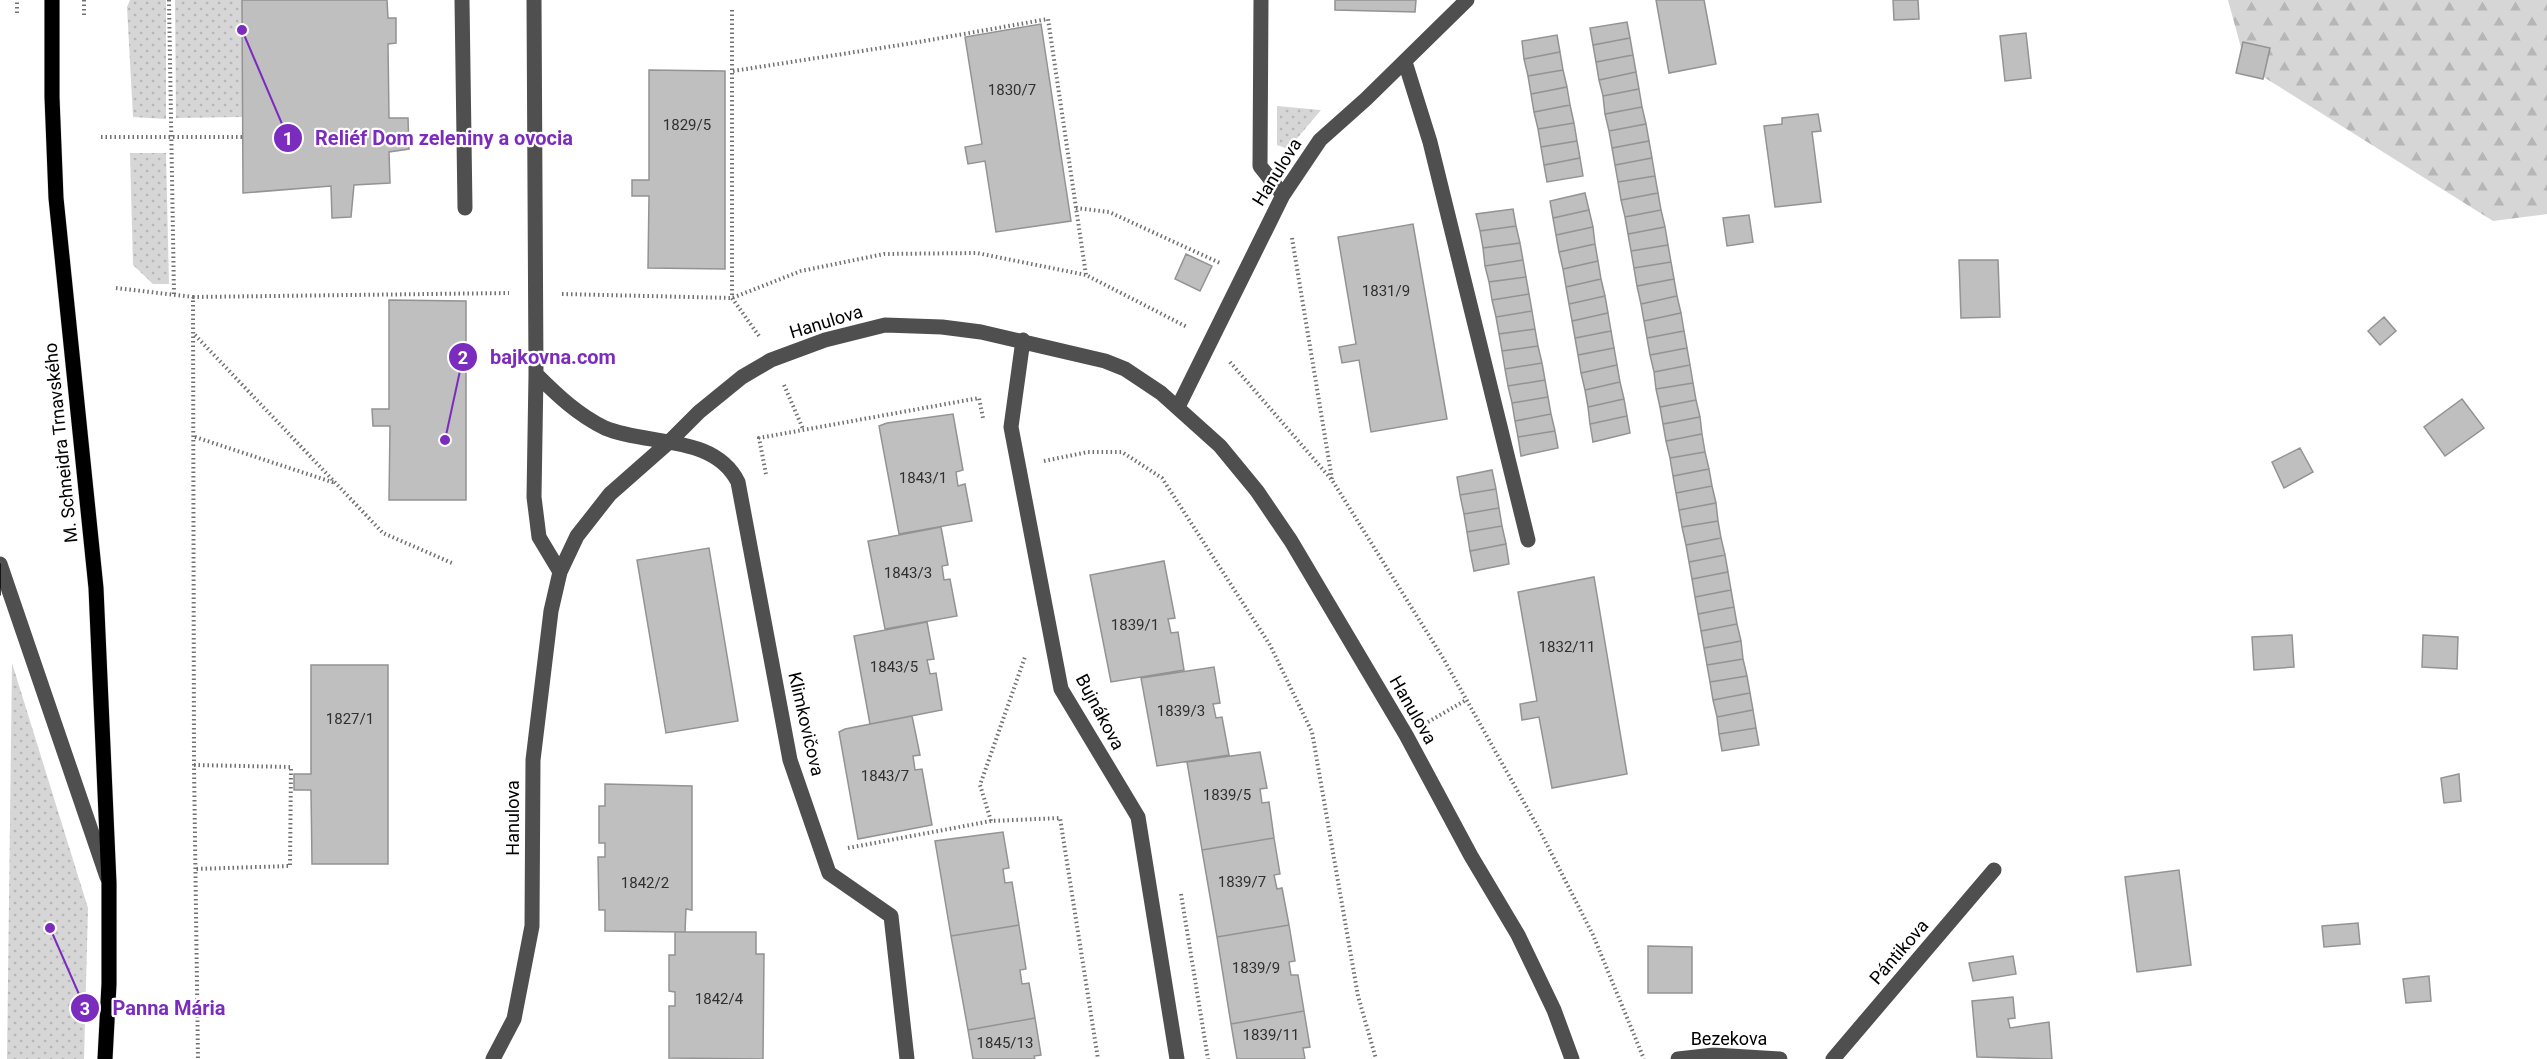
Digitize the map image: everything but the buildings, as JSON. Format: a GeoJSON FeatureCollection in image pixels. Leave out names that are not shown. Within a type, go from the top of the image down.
{"type":"FeatureCollection","features":[{"type":"Feature","properties":{"kind":"main road","name":"M. Schneidra Trnavského"},"geometry":{"type":"LineString","coordinates":[[52,0],[52,97],[56,198],[96,588],[109,883],[109,984],[105,1059]]}},
{"type":"Feature","properties":{"kind":"street"},"geometry":{"type":"LineString","coordinates":[[462,0],[465,208]]}},
{"type":"Feature","properties":{"kind":"street"},"geometry":{"type":"LineString","coordinates":[[534,0],[536,374],[534,497],[539,537],[560,572]]}},
{"type":"Feature","properties":{"kind":"street"},"geometry":{"type":"LineString","coordinates":[[1261,0],[1260,166],[1283,195]]}},
{"type":"Feature","properties":{"kind":"street","name":"Hanulova"},"geometry":{"type":"LineString","coordinates":[[1178,407],[1283,195],[1320,140],[1405,62],[1467,0]]}},
{"type":"Feature","properties":{"kind":"street"},"geometry":{"type":"LineString","coordinates":[[1405,62],[1430,142],[1528,540]]}},
{"type":"Feature","properties":{"kind":"street","name":"Hanulova"},"geometry":{"type":"LineString","coordinates":[[494,1059],[514,1018],[532,926],[533,760],[551,611],[560,572],[577,536],[610,494],[699,412],[742,377],[771,360],[825,340],[885,325],[942,327],[1023,340],[1106,361],[1125,369],[1161,393],[1220,446],[1257,491],[1291,541],[1406,735],[1471,856],[1518,935],[1554,1010],[1572,1059]]}},
{"type":"Feature","properties":{"kind":"street","name":"Bujnákova"},"geometry":{"type":"LineString","coordinates":[[1023,340],[1011,427],[1061,689],[1138,818],[1177,1059]]}},
{"type":"Feature","properties":{"kind":"street","name":"Klimkovičova"},"geometry":{"type":"LineString","coordinates":[[536,374],[559,398],[585,417],[607,429],[712,454],[734,473],[738,482],[790,760],[830,873]]}},
{"type":"Feature","properties":{"kind":"street","name":"M. Schneidra Trnavského"},"geometry":{"type":"LineString","coordinates":[[0,564],[109,883]]}},
{"type":"Feature","properties":{"kind":"street","name":"Pántikova"},"geometry":{"type":"LineString","coordinates":[[1833,1059],[1994,870]]}},
{"type":"Feature","properties":{"kind":"street"},"geometry":{"type":"LineString","coordinates":[[830,873],[891,916],[908,1059]]}},
{"type":"Feature","properties":{"kind":"street","name":"Bezekova"},"geometry":{"type":"LineString","coordinates":[[1678,1059],[1714,1055],[1780,1059]]}},
{"type":"Feature","properties":{"kind":"path"},"geometry":{"type":"LineString","coordinates":[[17,0],[17,13]]}},
{"type":"Feature","properties":{"kind":"path"},"geometry":{"type":"LineString","coordinates":[[84,0],[84,18]]}},
{"type":"Feature","properties":{"kind":"path"},"geometry":{"type":"LineString","coordinates":[[169,0],[174,294]]}},
{"type":"Feature","properties":{"kind":"path"},"geometry":{"type":"LineString","coordinates":[[732,10],[732,298],[759,336]]}},
{"type":"Feature","properties":{"kind":"path"},"geometry":{"type":"LineString","coordinates":[[733,71],[1048,19],[1086,275]]}},
{"type":"Feature","properties":{"kind":"path"},"geometry":{"type":"LineString","coordinates":[[101,137],[243,137]]}},
{"type":"Feature","properties":{"kind":"path"},"geometry":{"type":"LineString","coordinates":[[1076,208],[1109,213],[1223,264]]}},
{"type":"Feature","properties":{"kind":"path"},"geometry":{"type":"LineString","coordinates":[[1291,231],[1332,480]]}},
{"type":"Feature","properties":{"kind":"path"},"geometry":{"type":"LineString","coordinates":[[116,288],[193,297],[195,335],[194,765],[198,1059]]}},
{"type":"Feature","properties":{"kind":"path"},"geometry":{"type":"LineString","coordinates":[[195,335],[383,533],[452,563]]}},
{"type":"Feature","properties":{"kind":"path"},"geometry":{"type":"LineString","coordinates":[[781,379],[803,429]]}},
{"type":"Feature","properties":{"kind":"path"},"geometry":{"type":"LineString","coordinates":[[768,485],[759,438],[979,398],[984,420]]}},
{"type":"Feature","properties":{"kind":"path"},"geometry":{"type":"LineString","coordinates":[[195,437],[336,484]]}},
{"type":"Feature","properties":{"kind":"path"},"geometry":{"type":"LineString","coordinates":[[1043,471],[1043,461],[1088,452],[1122,452],[1162,478],[1270,645],[1312,732],[1358,996],[1376,1059]]}},
{"type":"Feature","properties":{"kind":"path"},"geometry":{"type":"LineString","coordinates":[[992,821],[980,785],[1029,647]]}},
{"type":"Feature","properties":{"kind":"path"},"geometry":{"type":"LineString","coordinates":[[1406,735],[1466,700]]}},
{"type":"Feature","properties":{"kind":"path"},"geometry":{"type":"LineString","coordinates":[[194,765],[291,768],[290,866],[195,869]]}},
{"type":"Feature","properties":{"kind":"path"},"geometry":{"type":"LineString","coordinates":[[830,873],[833,850],[992,821],[1060,818],[1098,1059]]}},
{"type":"Feature","properties":{"kind":"path"},"geometry":{"type":"LineString","coordinates":[[1179,887],[1208,1059]]}},
{"type":"Feature","properties":{"kind":"green space"},"geometry":{"type":"Polygon","coordinates":[[[130,0],[166,0],[166,119],[133,117],[127,7],[130,0]]]}},
{"type":"Feature","properties":{"kind":"green space"},"geometry":{"type":"Polygon","coordinates":[[[175,0],[242,0],[242,117],[176,118],[175,0]]]}},
{"type":"Feature","properties":{"kind":"green space"},"geometry":{"type":"Polygon","coordinates":[[[2228,0],[2547,0],[2547,214],[2493,221],[2246,66],[2228,0]]]}},
{"type":"Feature","properties":{"kind":"green space"},"geometry":{"type":"Polygon","coordinates":[[[1277,106],[1321,110],[1288,149],[1277,145],[1277,106]]]}},
{"type":"Feature","properties":{"kind":"green space"},"geometry":{"type":"Polygon","coordinates":[[[130,153],[166,153],[169,284],[153,284],[133,265],[130,153]]]}},
{"type":"Feature","properties":{"kind":"green space"},"geometry":{"type":"Polygon","coordinates":[[[12,663],[88,908],[84,1059],[7,1059],[12,663]]]}},
{"type":"Feature","properties":{"kind":"tram line"},"geometry":{"type":"LineString","coordinates":[[0,564],[0,595]]}},
{"type":"Feature","properties":{"kind":"place","name":"Reliéf Dom zeleniny a ovocia"},"geometry":{"type":"Point","coordinates":[242,30]}},
{"type":"Feature","properties":{"kind":"place","name":"bajkovna.com"},"geometry":{"type":"Point","coordinates":[445,440]}},
{"type":"Feature","properties":{"kind":"place","name":"Panna Mária"},"geometry":{"type":"Point","coordinates":[50,928]}}]}
